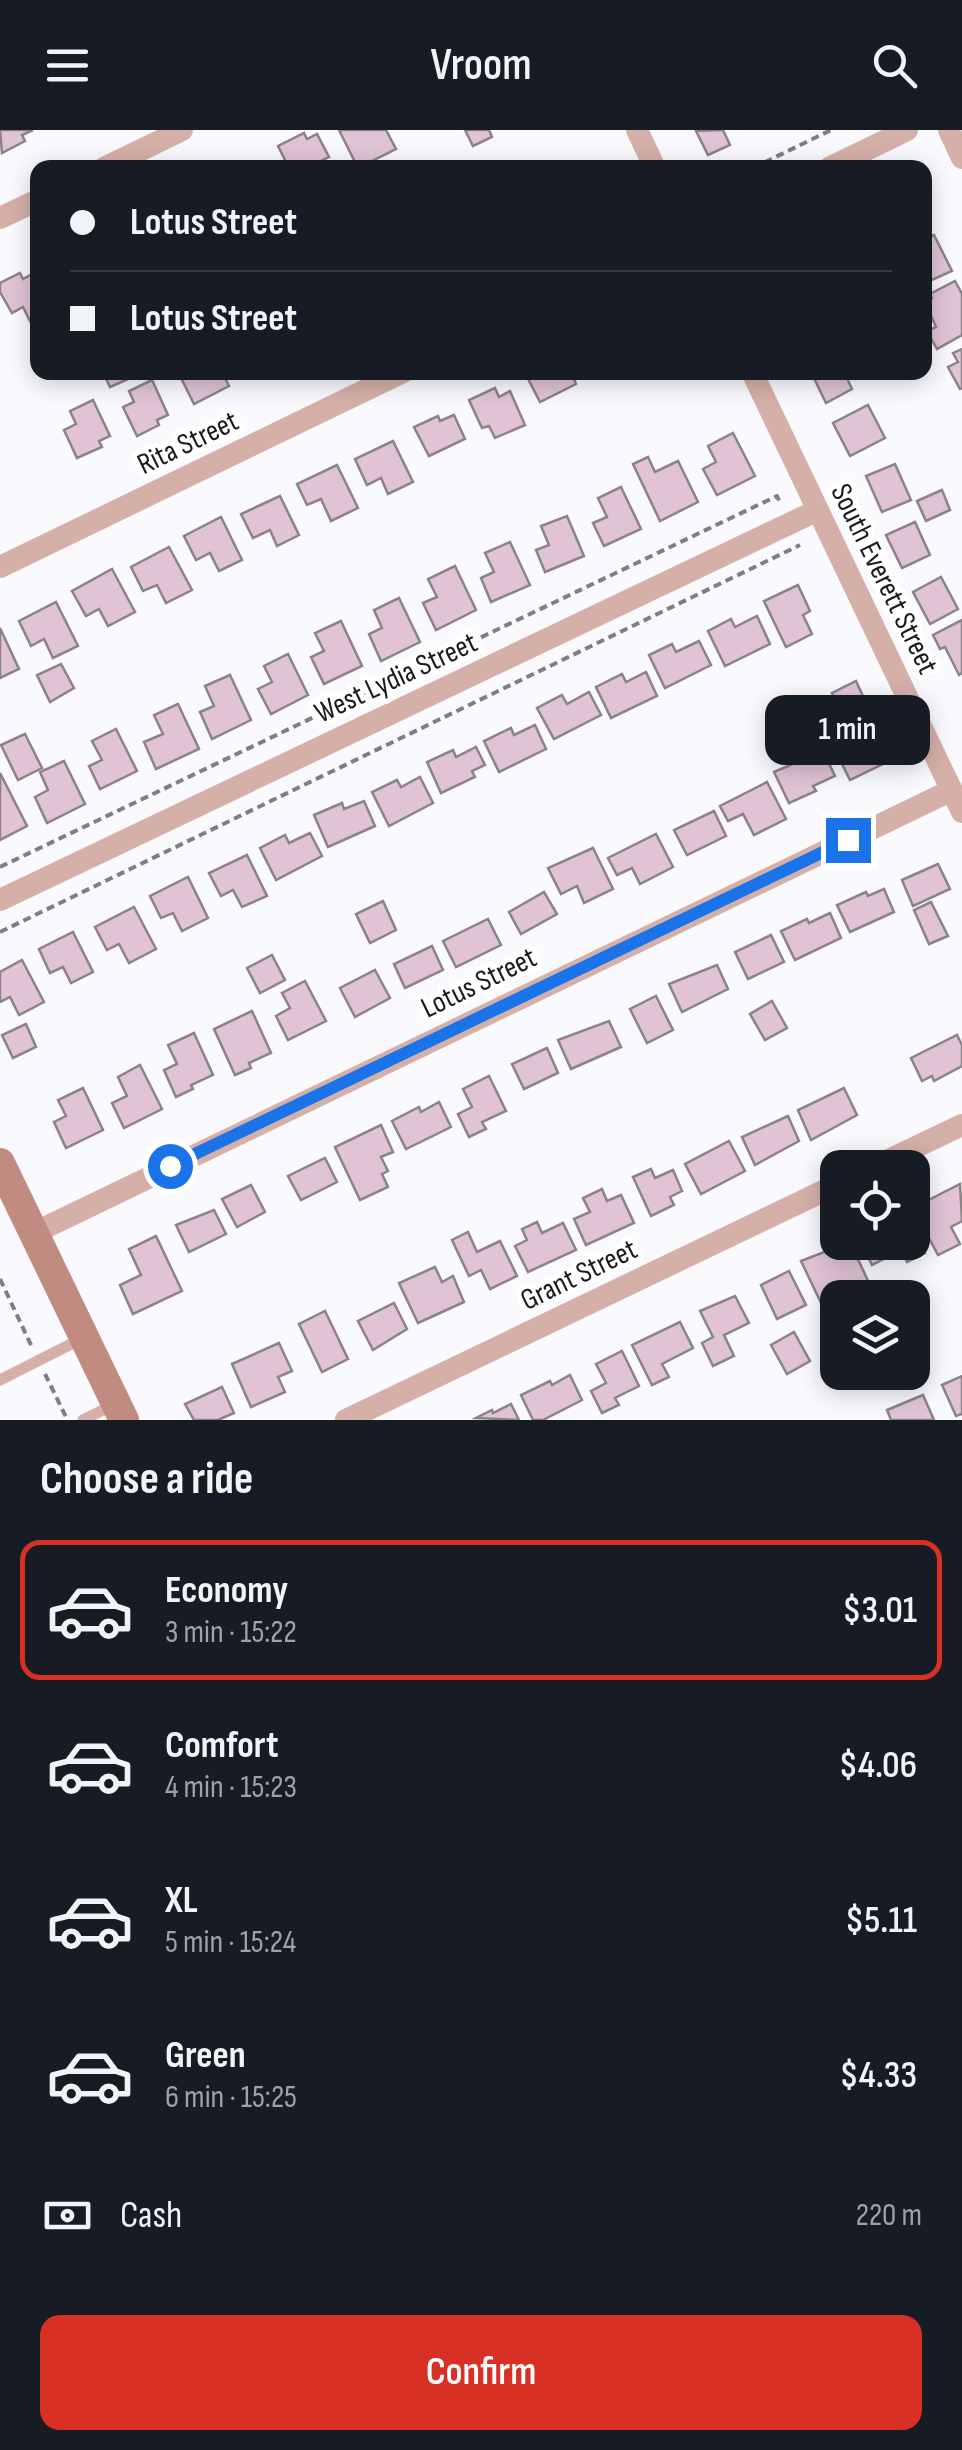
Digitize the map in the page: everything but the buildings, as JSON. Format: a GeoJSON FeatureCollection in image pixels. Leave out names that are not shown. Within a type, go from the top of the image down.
{"type":"FeatureCollection","features":[{"type":"Feature","properties":{"kind":"main road"},"geometry":{"type":"LineString","coordinates":[[3,1176],[120,1412]]}},
{"type":"Feature","properties":{"kind":"street"},"geometry":{"type":"LineString","coordinates":[[120,160],[182,130]]}},
{"type":"Feature","properties":{"kind":"street"},"geometry":{"type":"LineString","coordinates":[[637,130],[651,160]]}},
{"type":"Feature","properties":{"kind":"street"},"geometry":{"type":"LineString","coordinates":[[845,160],[907,130]]}},
{"type":"Feature","properties":{"kind":"street"},"geometry":{"type":"LineString","coordinates":[[949,130],[962,158]]}},
{"type":"Feature","properties":{"kind":"street"},"geometry":{"type":"LineString","coordinates":[[0,218],[30,204]]}},
{"type":"Feature","properties":{"kind":"street","name":"Rita Street"},"geometry":{"type":"LineString","coordinates":[[0,567],[386,380]]}},
{"type":"Feature","properties":{"kind":"street","name":"South Everett Street"},"geometry":{"type":"LineString","coordinates":[[756,380],[962,812]]}},
{"type":"Feature","properties":{"kind":"street","name":"West Lydia Street"},"geometry":{"type":"LineString","coordinates":[[0,900],[818,510]]}},
{"type":"Feature","properties":{"kind":"street","name":"Lotus Street"},"geometry":{"type":"LineString","coordinates":[[34,1233],[952,790]]}},
{"type":"Feature","properties":{"kind":"street"},"geometry":{"type":"LineString","coordinates":[[909,1150],[962,1124]]}},
{"type":"Feature","properties":{"kind":"street","name":"Grant Street"},"geometry":{"type":"LineString","coordinates":[[346,1420],[820,1193]]}},
{"type":"Feature","properties":{"kind":"lane"},"geometry":{"type":"LineString","coordinates":[[0,1380],[84,1337]]}},
{"type":"Feature","properties":{"kind":"lane"},"geometry":{"type":"LineString","coordinates":[[83,1420],[120,1412]]}},
{"type":"Feature","properties":{"kind":"path"},"geometry":{"type":"LineString","coordinates":[[769,160],[830,130]]}},
{"type":"Feature","properties":{"kind":"route"},"geometry":{"type":"LineString","coordinates":[[170,1166],[848,840]]}}]}
